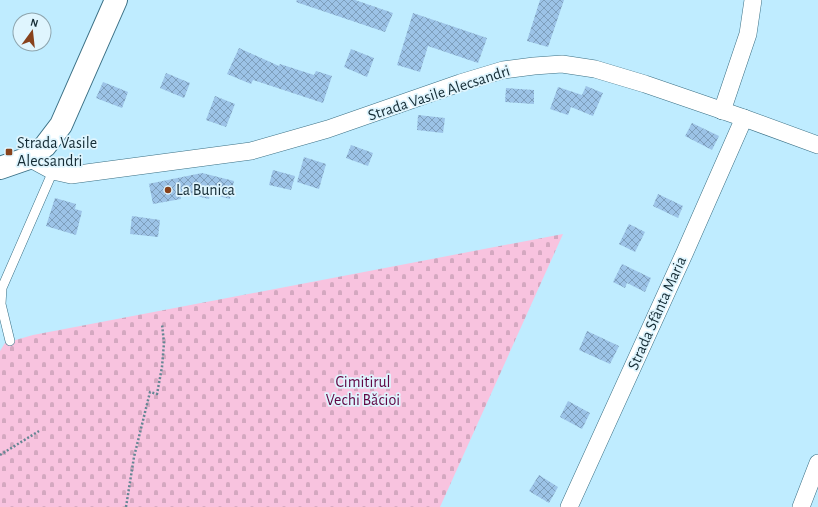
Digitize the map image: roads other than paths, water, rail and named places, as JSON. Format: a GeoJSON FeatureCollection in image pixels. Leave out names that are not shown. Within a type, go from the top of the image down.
{"type":"FeatureCollection","features":[{"type":"Feature","properties":{"kind":"main road"},"geometry":{"type":"LineString","coordinates":[[0,168],[29,158],[45,146],[61,125],[116,0]]}},
{"type":"Feature","properties":{"kind":"street"},"geometry":{"type":"LineString","coordinates":[[722,111],[748,34],[753,0]]}},
{"type":"Feature","properties":{"kind":"street","name":"Strada Vasile Alecsandri"},"geometry":{"type":"LineString","coordinates":[[29,158],[53,171],[72,174],[251,151],[328,129],[460,83],[503,70],[562,64],[596,69],[645,84],[818,145]]}},
{"type":"Feature","properties":{"kind":"street","name":"Strada Sfânta Maria"},"geometry":{"type":"LineString","coordinates":[[568,507],[685,252],[744,118]]}},
{"type":"Feature","properties":{"kind":"street"},"geometry":{"type":"LineString","coordinates":[[801,507],[818,463]]}},
{"type":"Feature","properties":{"kind":"lane"},"geometry":{"type":"LineString","coordinates":[[10,341],[1,304],[2,288],[53,171]]}},
{"type":"Feature","properties":{"kind":"place","name":"Strada Vasile Alecsandri"},"geometry":{"type":"Point","coordinates":[9,152]}},
{"type":"Feature","properties":{"kind":"place","name":"La Bunica"},"geometry":{"type":"Point","coordinates":[168,190]}},
{"type":"Feature","properties":{"kind":"park label","name":"Cimitirul Vechi Băcioi"},"geometry":{"type":"Point","coordinates":[363,391]}}]}
